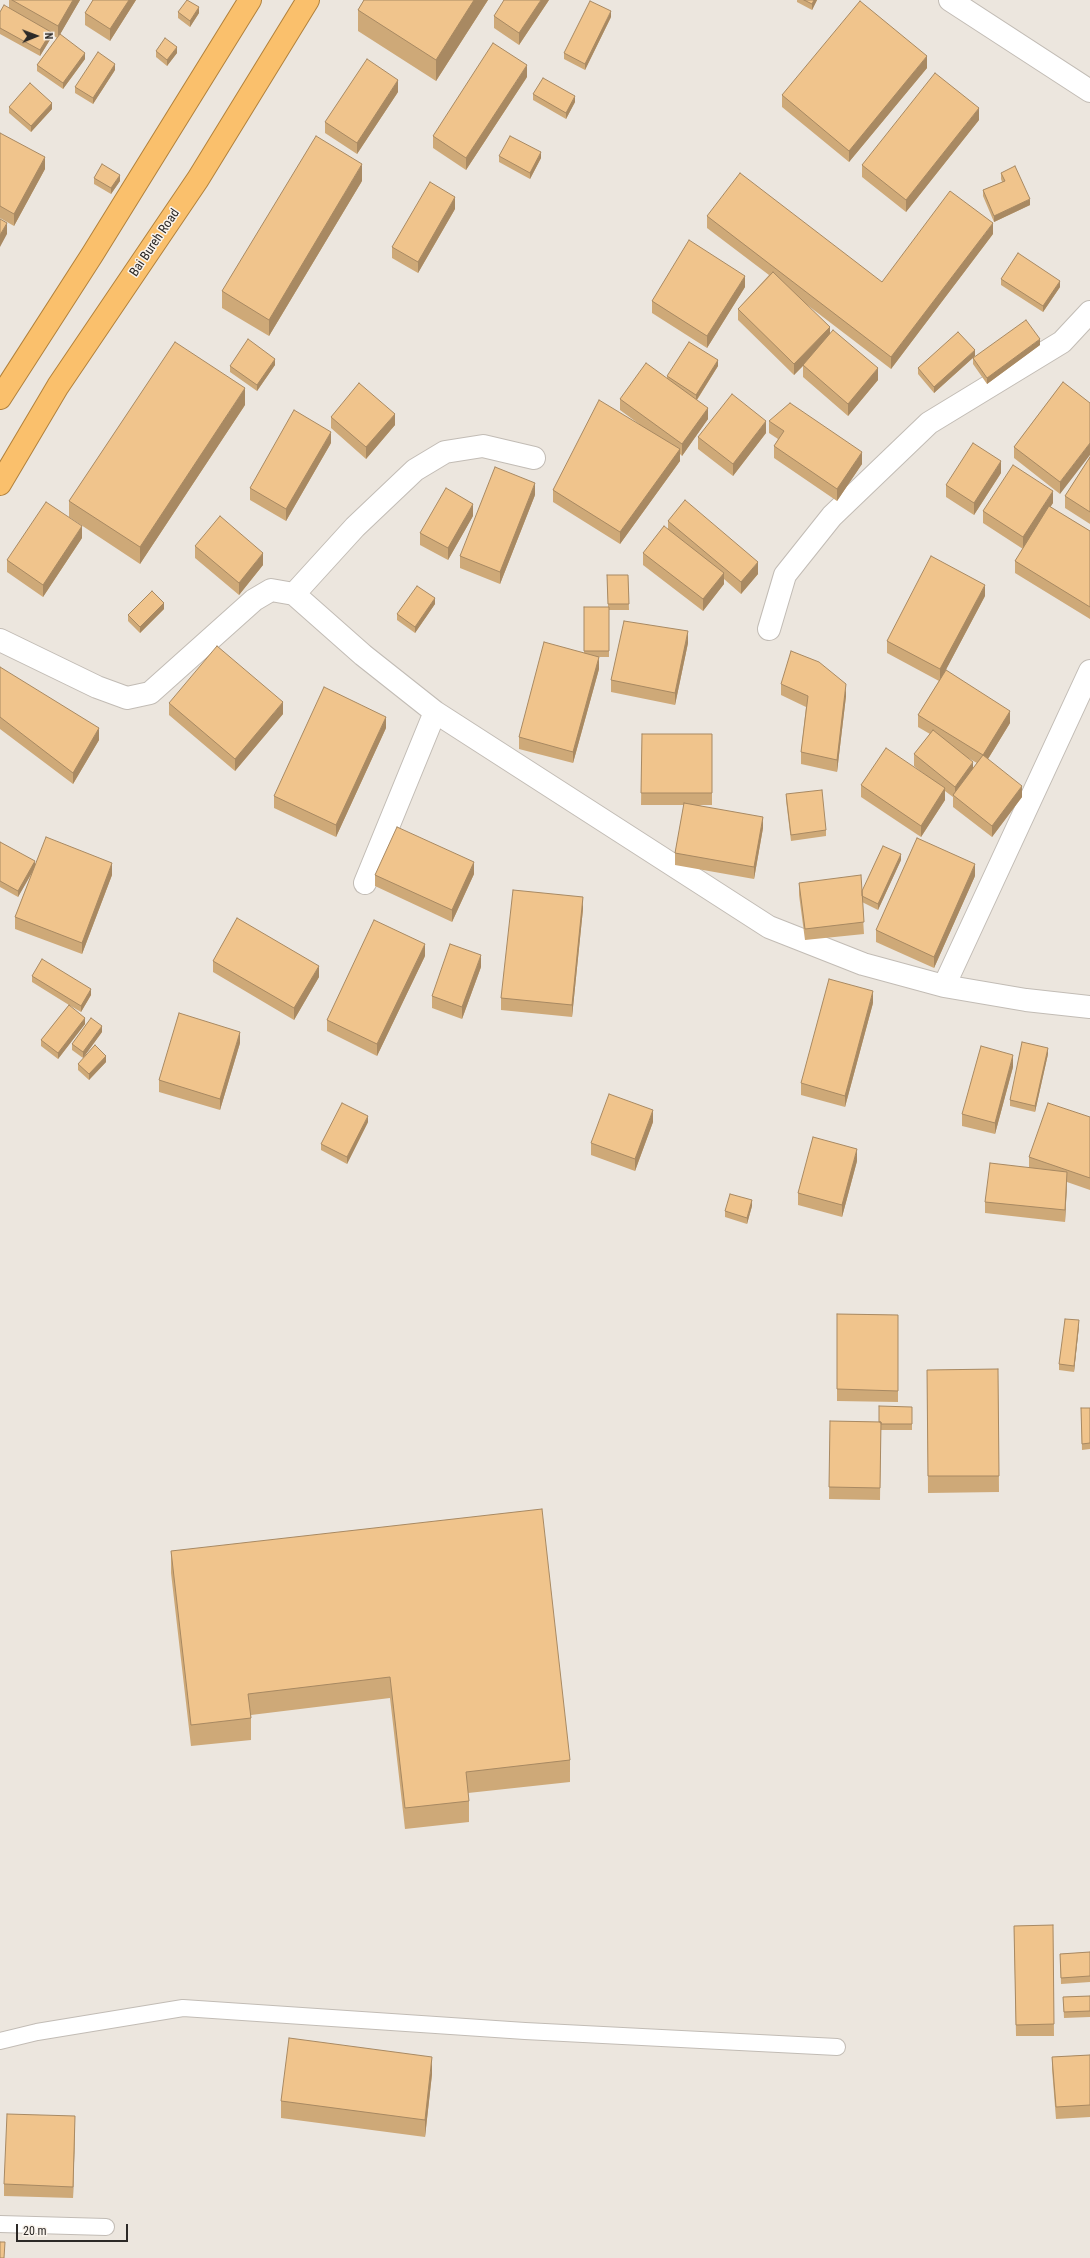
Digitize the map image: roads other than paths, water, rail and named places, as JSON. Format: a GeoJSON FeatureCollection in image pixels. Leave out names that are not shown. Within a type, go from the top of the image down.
{"type":"FeatureCollection","features":[{"type":"Feature","properties":{"kind":"highway"},"geometry":{"type":"LineString","coordinates":[[0,398],[92,255],[250,0]]}},
{"type":"Feature","properties":{"kind":"highway","name":"Bai Bureh Road"},"geometry":{"type":"LineString","coordinates":[[0,484],[58,386],[198,179],[308,0]]}},
{"type":"Feature","properties":{"kind":"street"},"geometry":{"type":"LineString","coordinates":[[950,0],[1090,91]]}},
{"type":"Feature","properties":{"kind":"street"},"geometry":{"type":"LineString","coordinates":[[769,629],[786,575],[832,516],[929,423],[1062,342],[1090,312]]}},
{"type":"Feature","properties":{"kind":"street"},"geometry":{"type":"LineString","coordinates":[[294,594],[355,527],[415,470],[445,452],[483,446],[534,458]]}},
{"type":"Feature","properties":{"kind":"street"},"geometry":{"type":"LineString","coordinates":[[0,640],[96,687],[127,698],[150,693],[254,600],[271,590],[294,594],[363,655],[435,712],[769,927],[864,964],[944,986],[1026,1000],[1090,1007]]}},
{"type":"Feature","properties":{"kind":"street"},"geometry":{"type":"LineString","coordinates":[[944,986],[1090,671]]}},
{"type":"Feature","properties":{"kind":"street"},"geometry":{"type":"LineString","coordinates":[[365,883],[435,712]]}},
{"type":"Feature","properties":{"kind":"lane"},"geometry":{"type":"LineString","coordinates":[[0,2041],[37,2032],[183,2008],[525,2031],[837,2047]]}},
{"type":"Feature","properties":{"kind":"lane"},"geometry":{"type":"LineString","coordinates":[[0,2224],[106,2227]]}}]}
